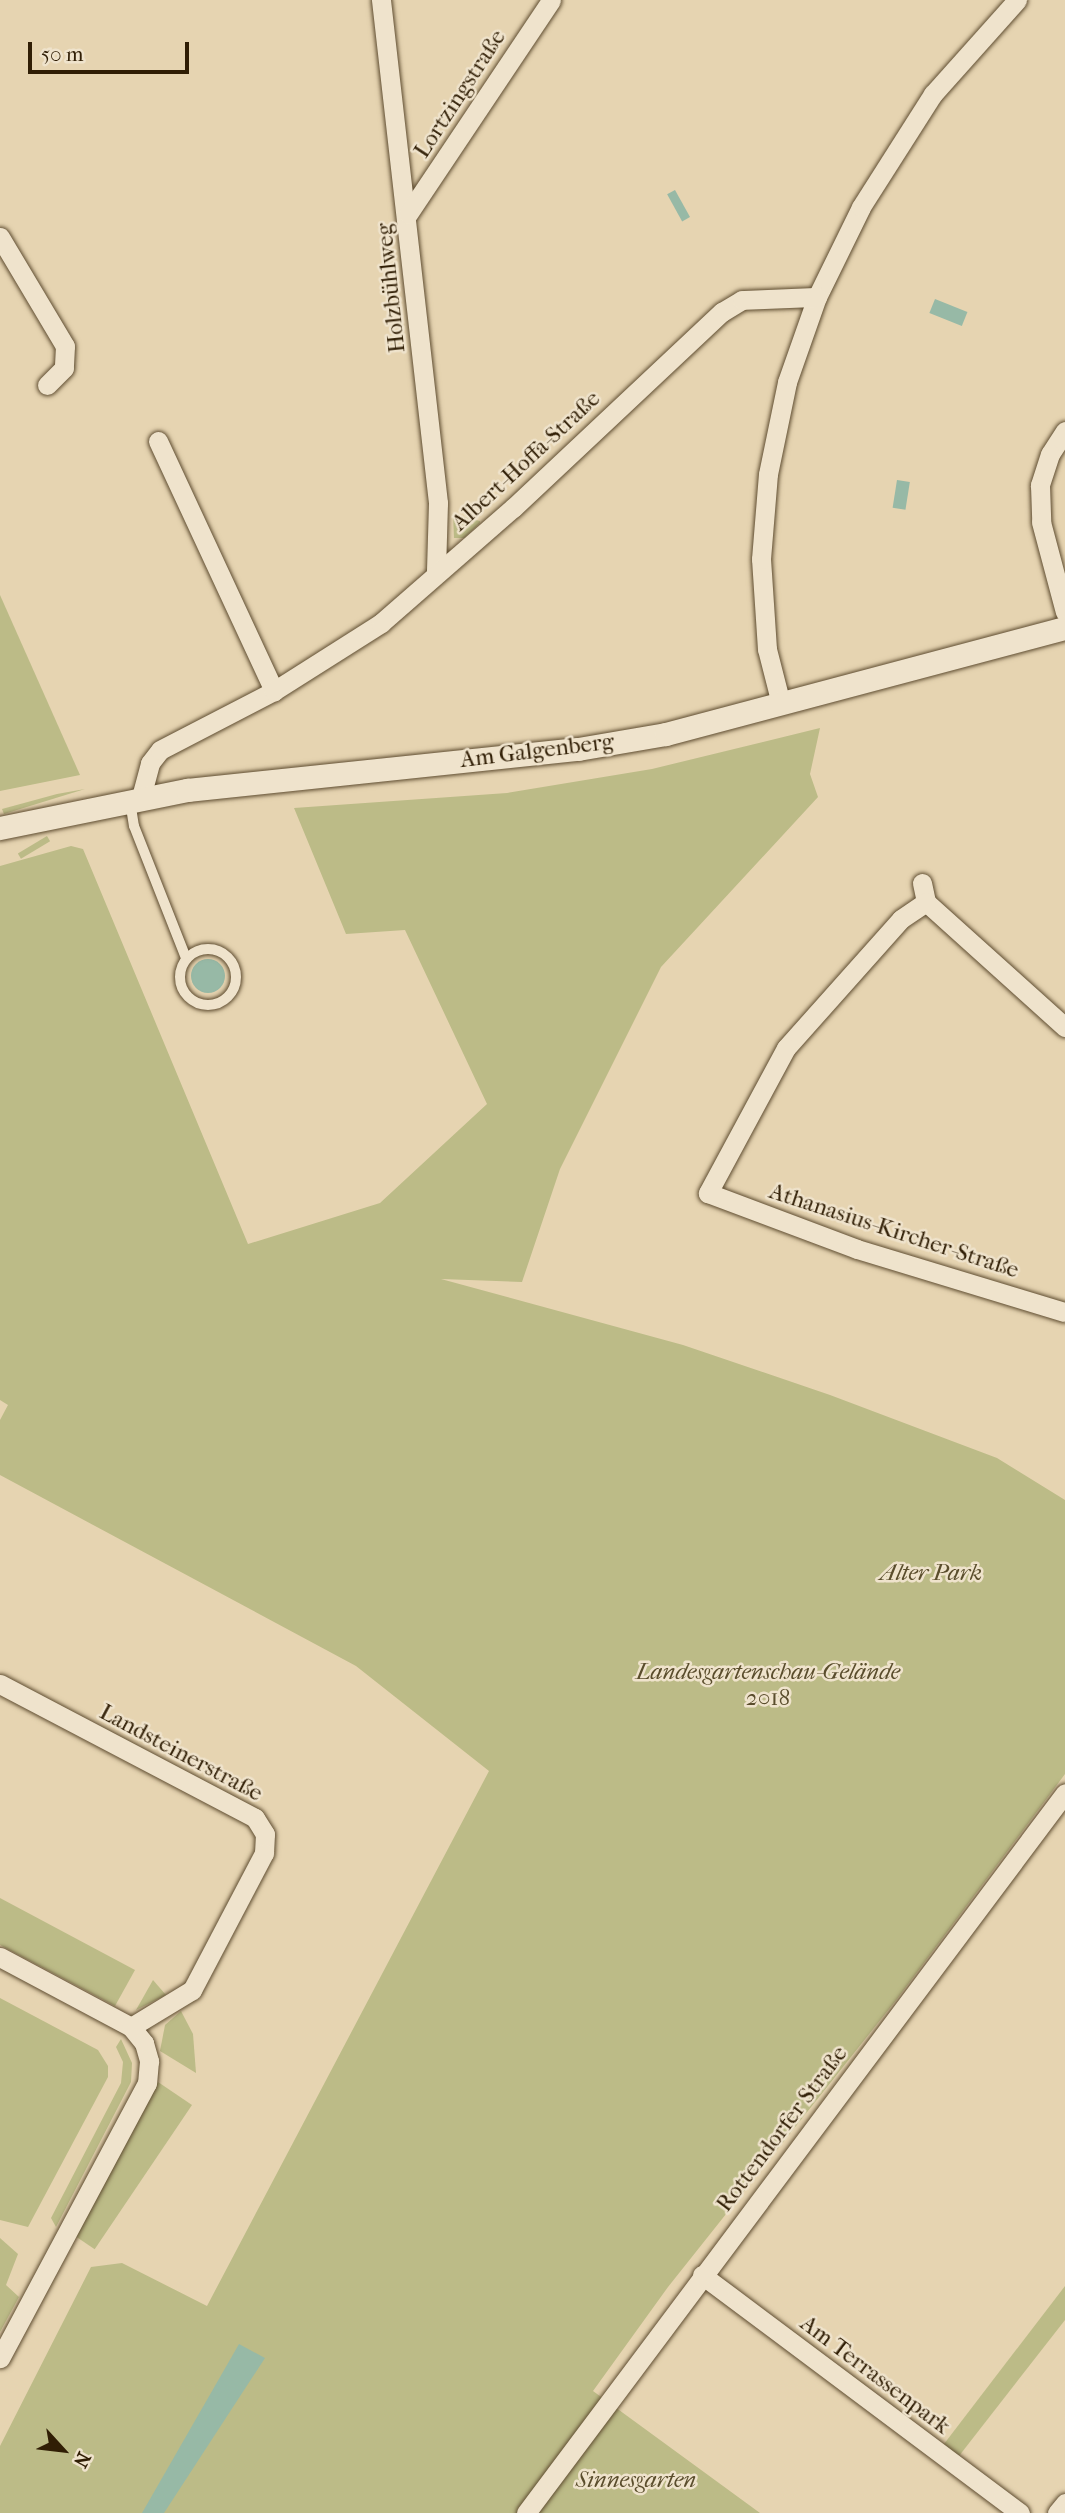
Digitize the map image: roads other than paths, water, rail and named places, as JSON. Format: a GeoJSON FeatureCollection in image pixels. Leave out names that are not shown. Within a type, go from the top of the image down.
{"type":"FeatureCollection","features":[{"type":"Feature","properties":{"kind":"street","name":"Holzbühlweg"},"geometry":{"type":"LineString","coordinates":[[381,0],[408,214],[438,503],[436,571]]}},
{"type":"Feature","properties":{"kind":"street","name":"Lortzingstraße"},"geometry":{"type":"LineString","coordinates":[[408,214],[551,0]]}},
{"type":"Feature","properties":{"kind":"street"},"geometry":{"type":"LineString","coordinates":[[781,704],[767,649],[761,559],[768,474],[787,382],[817,297],[861,207],[917,116],[1017,0]]}},
{"type":"Feature","properties":{"kind":"street"},"geometry":{"type":"LineString","coordinates":[[0,237],[65,346],[64,369],[47,384]]}},
{"type":"Feature","properties":{"kind":"street","name":"Albert-Hoffa-Straße"},"geometry":{"type":"LineString","coordinates":[[136,799],[150,763],[160,750],[274,691],[381,623],[436,571],[513,508],[722,312],[743,300],[817,297]]}},
{"type":"Feature","properties":{"kind":"street"},"geometry":{"type":"LineString","coordinates":[[1065,431],[1050,454],[1041,485],[1041,522],[1065,612]]}},
{"type":"Feature","properties":{"kind":"street"},"geometry":{"type":"LineString","coordinates":[[158,441],[274,691]]}},
{"type":"Feature","properties":{"kind":"street","name":"Am Galgenberg"},"geometry":{"type":"LineString","coordinates":[[0,828],[187,790],[578,749],[666,734],[1065,628]]}},
{"type":"Feature","properties":{"kind":"street","name":"Athanasius-Kircher-Straße"},"geometry":{"type":"LineString","coordinates":[[1065,1027],[924,892],[786,1048],[727,1150],[708,1193],[857,1249],[1065,1312]]}},
{"type":"Feature","properties":{"kind":"street","name":"Landsteinerstraße"},"geometry":{"type":"LineString","coordinates":[[0,1684],[255,1818],[265,1834],[264,1853],[192,1990],[131,2027]]}},
{"type":"Feature","properties":{"kind":"street","name":"Rottendorfer Straße"},"geometry":{"type":"LineString","coordinates":[[526,2513],[537,2493],[1065,1793]]}},
{"type":"Feature","properties":{"kind":"street"},"geometry":{"type":"LineString","coordinates":[[0,1957],[131,2027],[144,2043],[149,2061],[147,2083],[0,2358]]}},
{"type":"Feature","properties":{"kind":"street","name":"Am Terrassenpark"},"geometry":{"type":"LineString","coordinates":[[702,2275],[1020,2513]]}},
{"type":"Feature","properties":{"kind":"street"},"geometry":{"type":"LineString","coordinates":[[1057,2513],[1065,2503]]}},
{"type":"Feature","properties":{"kind":"lane"},"geometry":{"type":"LineString","coordinates":[[136,799],[134,826],[186,958],[180,971],[181,986],[189,999],[203,1006],[218,1005],[230,996],[237,983],[236,967],[227,955],[206,949],[186,958]]}},
{"type":"Feature","properties":{"kind":"park label","name":"Alter Park"},"geometry":{"type":"Point","coordinates":[931,1573]}},
{"type":"Feature","properties":{"kind":"park label","name":"Landesgartenschau-Gelände 2018"},"geometry":{"type":"Point","coordinates":[768,1685]}},
{"type":"Feature","properties":{"kind":"park label","name":"Sinnesgarten"},"geometry":{"type":"Point","coordinates":[636,2480]}}]}
